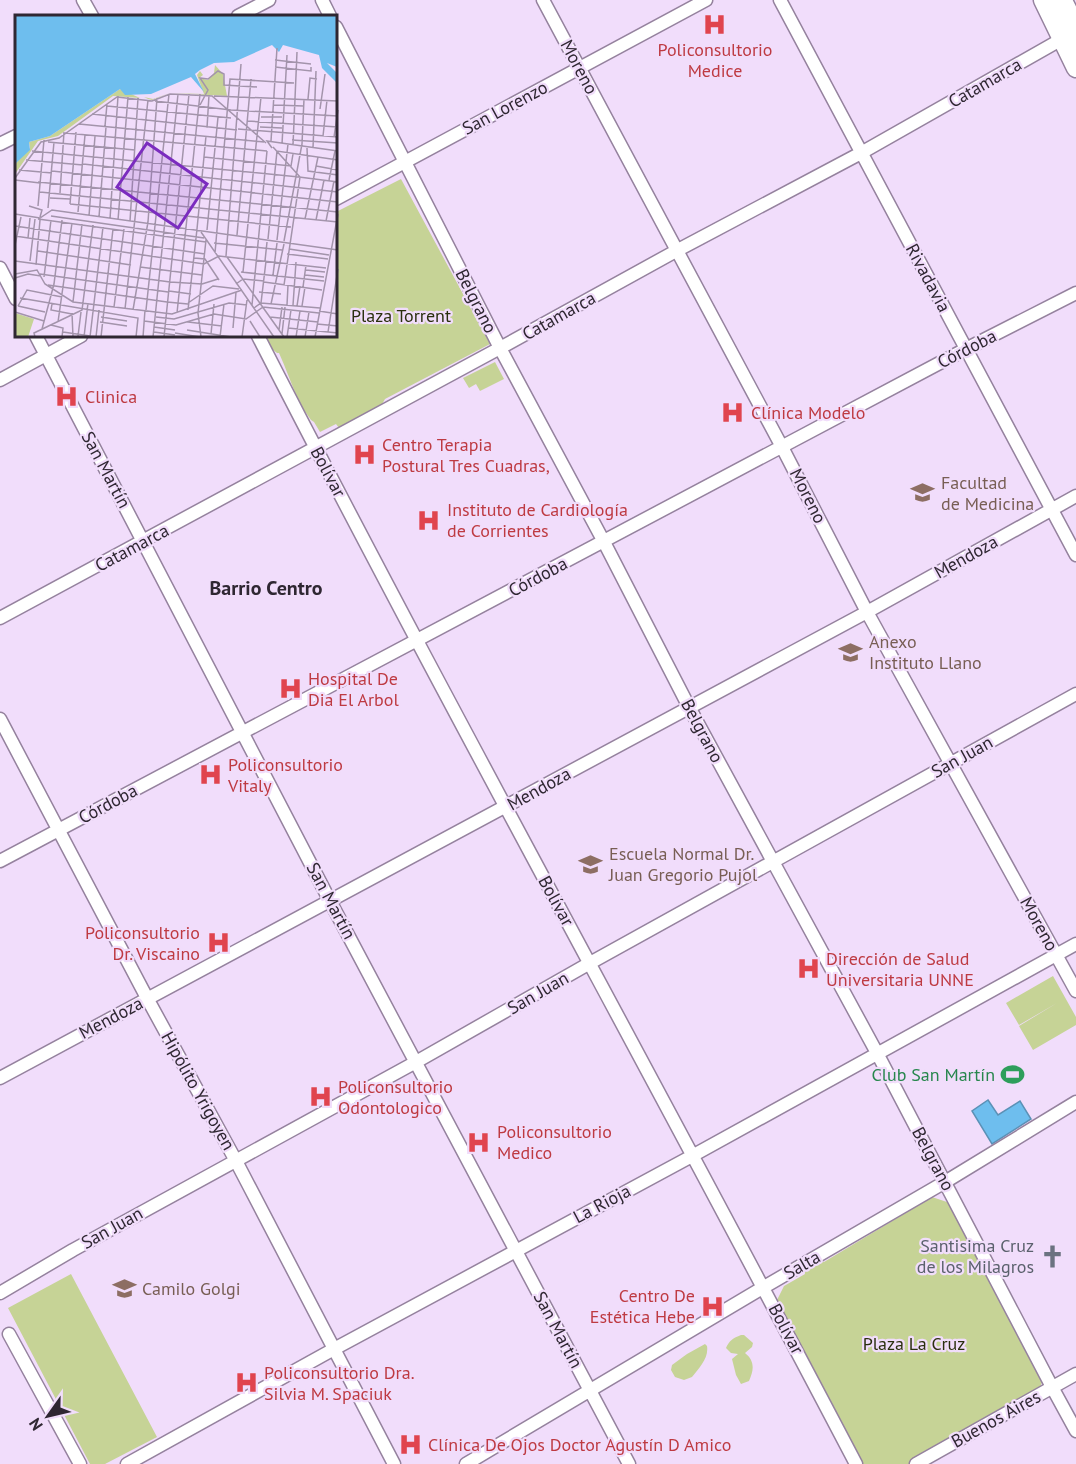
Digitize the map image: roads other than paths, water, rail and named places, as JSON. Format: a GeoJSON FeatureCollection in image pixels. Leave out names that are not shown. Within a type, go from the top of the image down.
{"type":"FeatureCollection","features":[{"type":"Feature","properties":{"kind":"highway"},"geometry":{"type":"LineString","coordinates":[[1061,0],[1072,33]]}},
{"type":"Feature","properties":{"kind":"main road"},"geometry":{"type":"LineString","coordinates":[[1043,0],[1072,33],[1076,68]]}},
{"type":"Feature","properties":{"kind":"street"},"geometry":{"type":"LineString","coordinates":[[83,0],[91,15]]}},
{"type":"Feature","properties":{"kind":"street"},"geometry":{"type":"LineString","coordinates":[[240,15],[269,0]]}},
{"type":"Feature","properties":{"kind":"street"},"geometry":{"type":"LineString","coordinates":[[322,0],[330,15]]}},
{"type":"Feature","properties":{"kind":"street","name":"Moreno"},"geometry":{"type":"LineString","coordinates":[[543,0],[782,447],[867,612],[1076,991]]}},
{"type":"Feature","properties":{"kind":"street","name":"San Lorenzo"},"geometry":{"type":"LineString","coordinates":[[338,198],[706,0]]}},
{"type":"Feature","properties":{"kind":"street","name":"Rivadavia"},"geometry":{"type":"LineString","coordinates":[[780,0],[1076,555]]}},
{"type":"Feature","properties":{"kind":"street","name":"Belgrano"},"geometry":{"type":"LineString","coordinates":[[338,31],[500,348],[689,707],[877,1053],[1076,1431]]}},
{"type":"Feature","properties":{"kind":"street","name":"Catamarca"},"geometry":{"type":"LineString","coordinates":[[0,618],[500,348],[676,250],[861,153],[1072,33]]}},
{"type":"Feature","properties":{"kind":"street"},"geometry":{"type":"LineString","coordinates":[[0,144],[15,136]]}},
{"type":"Feature","properties":{"kind":"street"},"geometry":{"type":"LineString","coordinates":[[0,268],[15,297]]}},
{"type":"Feature","properties":{"kind":"street","name":"Córdoba"},"geometry":{"type":"LineString","coordinates":[[0,861],[966,349],[1076,293]]}},
{"type":"Feature","properties":{"kind":"street","name":"San Martín"},"geometry":{"type":"LineString","coordinates":[[37,338],[330,901],[629,1464]]}},
{"type":"Feature","properties":{"kind":"street"},"geometry":{"type":"LineString","coordinates":[[0,380],[77,338]]}},
{"type":"Feature","properties":{"kind":"street","name":"Bolívar"},"geometry":{"type":"LineString","coordinates":[[259,338],[416,640],[764,1287],[856,1464]]}},
{"type":"Feature","properties":{"kind":"street","name":"Mendoza"},"geometry":{"type":"LineString","coordinates":[[0,1078],[867,612],[1076,496]]}},
{"type":"Feature","properties":{"kind":"street","name":"San Juan"},"geometry":{"type":"LineString","coordinates":[[0,1293],[73,1250],[416,1062],[1076,694]]}},
{"type":"Feature","properties":{"kind":"street","name":"Hipólito Yrigoyen"},"geometry":{"type":"LineString","coordinates":[[0,719],[236,1161],[394,1464]]}},
{"type":"Feature","properties":{"kind":"street","name":"La Rioja"},"geometry":{"type":"LineString","coordinates":[[127,1464],[1076,944]]}},
{"type":"Feature","properties":{"kind":"street","name":"Salta"},"geometry":{"type":"LineString","coordinates":[[466,1464],[945,1182],[1076,1102]]}},
{"type":"Feature","properties":{"kind":"street"},"geometry":{"type":"LineString","coordinates":[[9,1334],[80,1464]]}},
{"type":"Feature","properties":{"kind":"street","name":"Buenos Aires"},"geometry":{"type":"LineString","coordinates":[[916,1464],[1076,1374]]}},
{"type":"Feature","properties":{"kind":"water"},"geometry":{"type":"Polygon","coordinates":[[[988,1100],[998,1115],[1020,1101],[1031,1119],[992,1144],[972,1111],[988,1100]]]}},
{"type":"Feature","properties":{"kind":"place","name":"Policonsultorio Medice"},"geometry":{"type":"Point","coordinates":[715,24]}},
{"type":"Feature","properties":{"kind":"place","name":"Clinica"},"geometry":{"type":"Point","coordinates":[67,397]}},
{"type":"Feature","properties":{"kind":"place","name":"Clínica Modelo"},"geometry":{"type":"Point","coordinates":[733,413]}},
{"type":"Feature","properties":{"kind":"place","name":"Centro Terapia Postural Tres Cuadras,"},"geometry":{"type":"Point","coordinates":[364,455]}},
{"type":"Feature","properties":{"kind":"place","name":"Facultad de Medicina"},"geometry":{"type":"Point","coordinates":[923,493]}},
{"type":"Feature","properties":{"kind":"place","name":"Instituto de Cardiología de Corrientes"},"geometry":{"type":"Point","coordinates":[429,520]}},
{"type":"Feature","properties":{"kind":"place","name":"Anexo Instituto Llano"},"geometry":{"type":"Point","coordinates":[851,652]}},
{"type":"Feature","properties":{"kind":"place","name":"Hospital De Dia El Arbol"},"geometry":{"type":"Point","coordinates":[290,689]}},
{"type":"Feature","properties":{"kind":"place","name":"Policonsultorio Vitaly"},"geometry":{"type":"Point","coordinates":[210,775]}},
{"type":"Feature","properties":{"kind":"place","name":"Escuela Normal Dr. Juan Gregorio Pujol"},"geometry":{"type":"Point","coordinates":[591,864]}},
{"type":"Feature","properties":{"kind":"place","name":"Policonsultorio Dr. Viscaino"},"geometry":{"type":"Point","coordinates":[218,943]}},
{"type":"Feature","properties":{"kind":"place","name":"Dirección de Salud Universitaria UNNE"},"geometry":{"type":"Point","coordinates":[808,969]}},
{"type":"Feature","properties":{"kind":"place","name":"Club San Martín"},"geometry":{"type":"Point","coordinates":[1013,1075]}},
{"type":"Feature","properties":{"kind":"place","name":"Policonsultorio Odontologico"},"geometry":{"type":"Point","coordinates":[320,1097]}},
{"type":"Feature","properties":{"kind":"place","name":"Policonsultorio Medico"},"geometry":{"type":"Point","coordinates":[479,1142]}},
{"type":"Feature","properties":{"kind":"place","name":"Santisima Cruz de los Milagros"},"geometry":{"type":"Point","coordinates":[1052,1256]}},
{"type":"Feature","properties":{"kind":"place","name":"Camilo Golgi"},"geometry":{"type":"Point","coordinates":[124,1289]}},
{"type":"Feature","properties":{"kind":"place","name":"Centro De Estética Hebe"},"geometry":{"type":"Point","coordinates":[713,1306]}},
{"type":"Feature","properties":{"kind":"place","name":"Policonsultorio Dra. Silvia M. Spaciuk"},"geometry":{"type":"Point","coordinates":[246,1383]}},
{"type":"Feature","properties":{"kind":"place","name":"Clínica De Ojos Doctor Agustín D Amico"},"geometry":{"type":"Point","coordinates":[410,1445]}},
{"type":"Feature","properties":{"kind":"district","name":"Barrio Centro"},"geometry":{"type":"Point","coordinates":[266,588]}},
{"type":"Feature","properties":{"kind":"park label","name":"Plaza Torrent"},"geometry":{"type":"Point","coordinates":[401,316]}},
{"type":"Feature","properties":{"kind":"park label","name":"Plaza La Cruz"},"geometry":{"type":"Point","coordinates":[914,1344]}}]}
